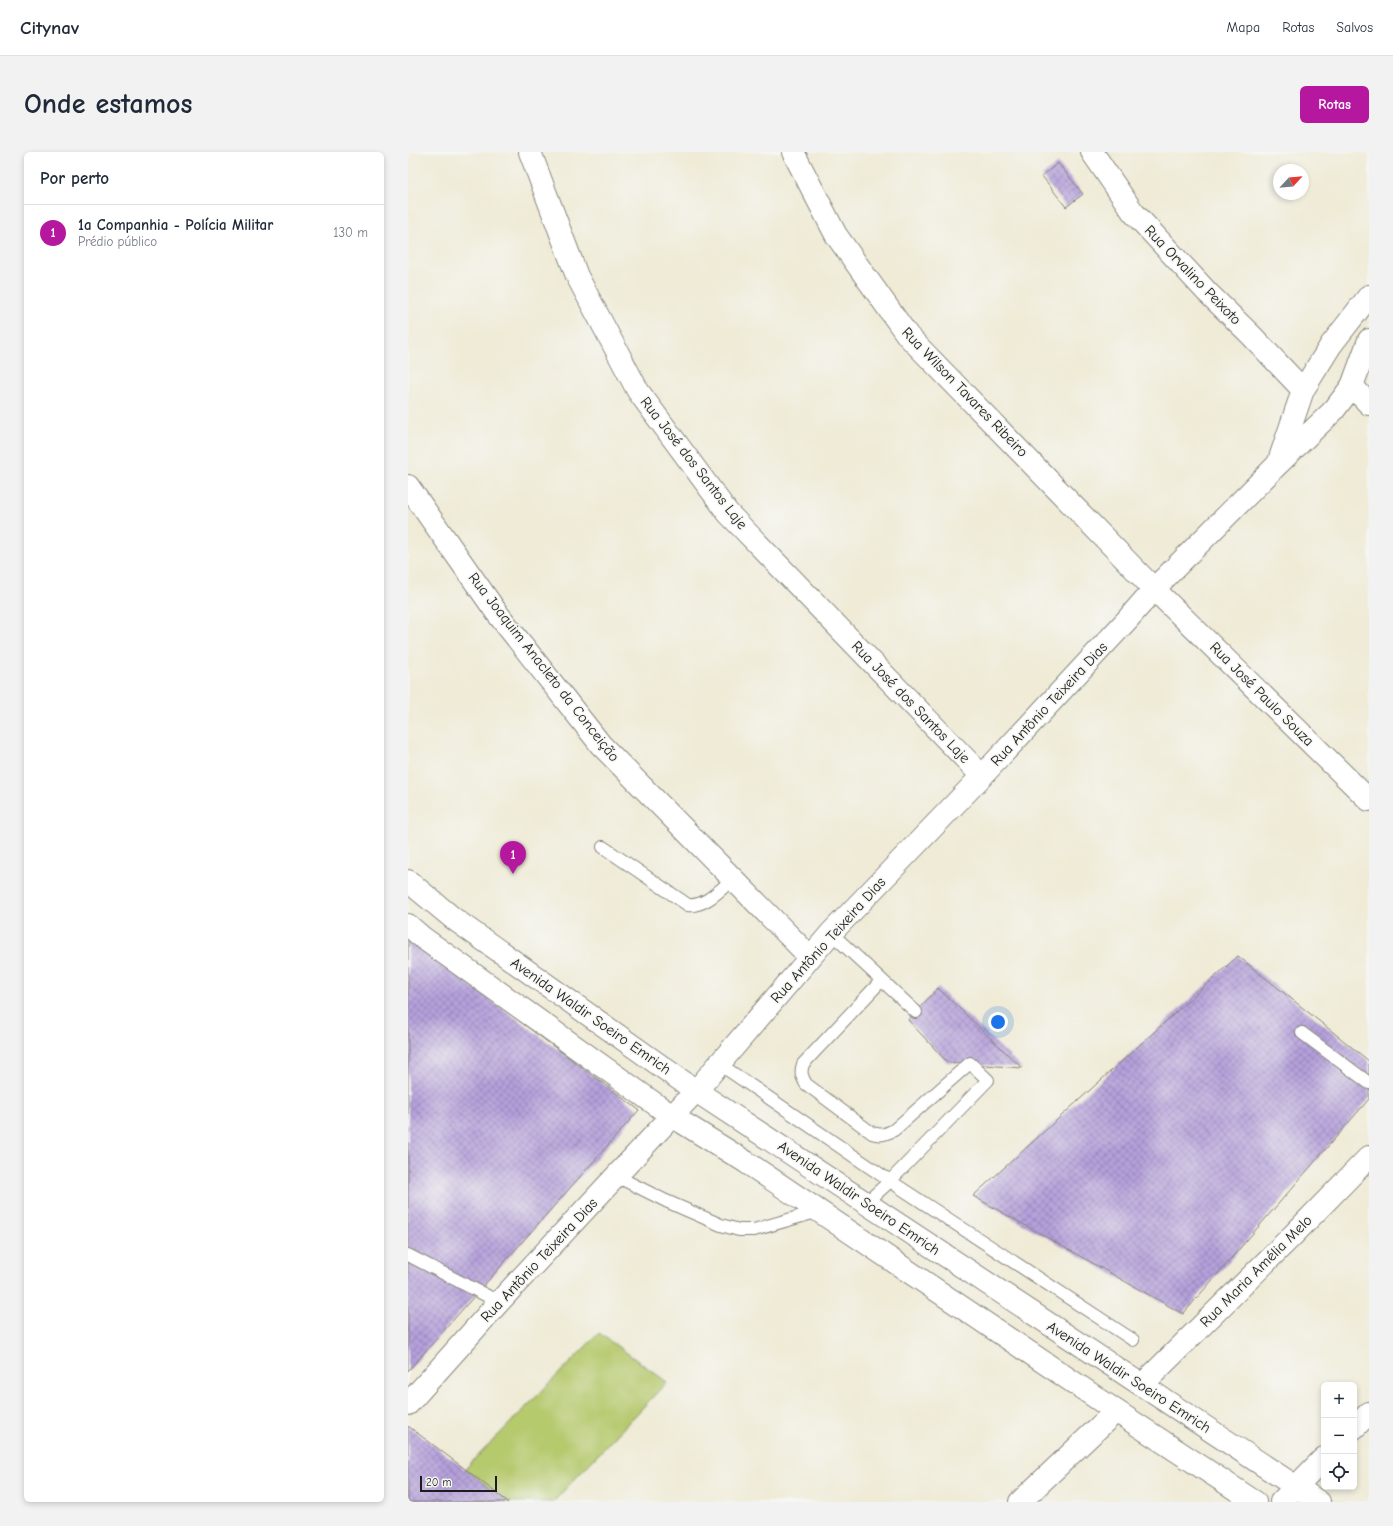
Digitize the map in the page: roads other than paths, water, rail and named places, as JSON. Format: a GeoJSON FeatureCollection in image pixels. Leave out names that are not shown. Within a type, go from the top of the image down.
{"type":"FeatureCollection","features":[{"type":"Feature","properties":{"kind":"street","name":"Rua José dos Santos Laje"},"geometry":{"type":"LineString","coordinates":[[530,152],[577,276],[638,391],[728,513],[982,776]]}},
{"type":"Feature","properties":{"kind":"street","name":"Rua Wilson Tavares Ribeiro"},"geometry":{"type":"LineString","coordinates":[[793,152],[836,235],[908,336],[1154,589]]}},
{"type":"Feature","properties":{"kind":"street","name":"Rua Orvalino Peixoto"},"geometry":{"type":"LineString","coordinates":[[1092,152],[1133,212],[1207,292],[1252,336],[1303,390],[1307,398],[1315,407],[1324,411],[1334,410]]}},
{"type":"Feature","properties":{"kind":"street","name":"Rua Antônio Teixeira Dias"},"geometry":{"type":"LineString","coordinates":[[408,1404],[499,1302],[696,1091],[718,1063],[831,933],[982,776],[1154,589],[1278,464],[1303,390],[1331,345],[1369,296]]}},
{"type":"Feature","properties":{"kind":"street"},"geometry":{"type":"LineString","coordinates":[[1278,464],[1334,410],[1352,386],[1365,360],[1369,340]]}},
{"type":"Feature","properties":{"kind":"street"},"geometry":{"type":"LineString","coordinates":[[1331,345],[1338,344],[1346,346],[1365,360]]}},
{"type":"Feature","properties":{"kind":"street"},"geometry":{"type":"LineString","coordinates":[[1352,386],[1369,404]]}},
{"type":"Feature","properties":{"kind":"street","name":"Rua Joaquim Anacleto da Conceição"},"geometry":{"type":"LineString","coordinates":[[408,486],[497,612],[601,745],[810,958]]}},
{"type":"Feature","properties":{"kind":"street","name":"Rua José Paulo Souza"},"geometry":{"type":"LineString","coordinates":[[1154,589],[1369,800]]}},
{"type":"Feature","properties":{"kind":"street","name":"Avenida Waldir Soeiro Emrich"},"geometry":{"type":"LineString","coordinates":[[408,881],[454,919],[696,1091],[1319,1502]]}},
{"type":"Feature","properties":{"kind":"street"},"geometry":{"type":"LineString","coordinates":[[408,925],[423,938],[672,1116],[746,1162],[1116,1411],[1255,1502]]}},
{"type":"Feature","properties":{"kind":"street","name":"Rua Maria Amélia Melo"},"geometry":{"type":"LineString","coordinates":[[1142,1385],[1369,1157]]}},
{"type":"Feature","properties":{"kind":"street"},"geometry":{"type":"LineString","coordinates":[[1020,1502],[1116,1411]]}},
{"type":"Feature","properties":{"kind":"street"},"geometry":{"type":"LineString","coordinates":[[1357,1425],[1369,1413]]}},
{"type":"Feature","properties":{"kind":"street"},"geometry":{"type":"LineString","coordinates":[[1281,1502],[1321,1461]]}},
{"type":"Feature","properties":{"kind":"lane"},"geometry":{"type":"LineString","coordinates":[[603,847],[688,905],[694,906],[701,904],[733,878]]}},
{"type":"Feature","properties":{"kind":"lane"},"geometry":{"type":"LineString","coordinates":[[831,933],[916,1012]]}},
{"type":"Feature","properties":{"kind":"lane"},"geometry":{"type":"LineString","coordinates":[[866,1203],[890,1181],[988,1080],[970,1063],[894,1130],[886,1134],[879,1135],[872,1133],[806,1084],[800,1070],[803,1064],[882,980]]}},
{"type":"Feature","properties":{"kind":"lane"},"geometry":{"type":"LineString","coordinates":[[1302,1033],[1369,1083]]}},
{"type":"Feature","properties":{"kind":"lane"},"geometry":{"type":"LineString","coordinates":[[718,1063],[890,1181],[1133,1340]]}},
{"type":"Feature","properties":{"kind":"lane"},"geometry":{"type":"LineString","coordinates":[[616,1176],[666,1201],[721,1225],[739,1230],[754,1230],[819,1211]]}},
{"type":"Feature","properties":{"kind":"lane"},"geometry":{"type":"LineString","coordinates":[[408,1254],[499,1302]]}},
{"type":"Feature","properties":{"kind":"place","name":"1a Companhia - Polícia Militar"},"geometry":{"type":"Point","coordinates":[513,874]}}]}
